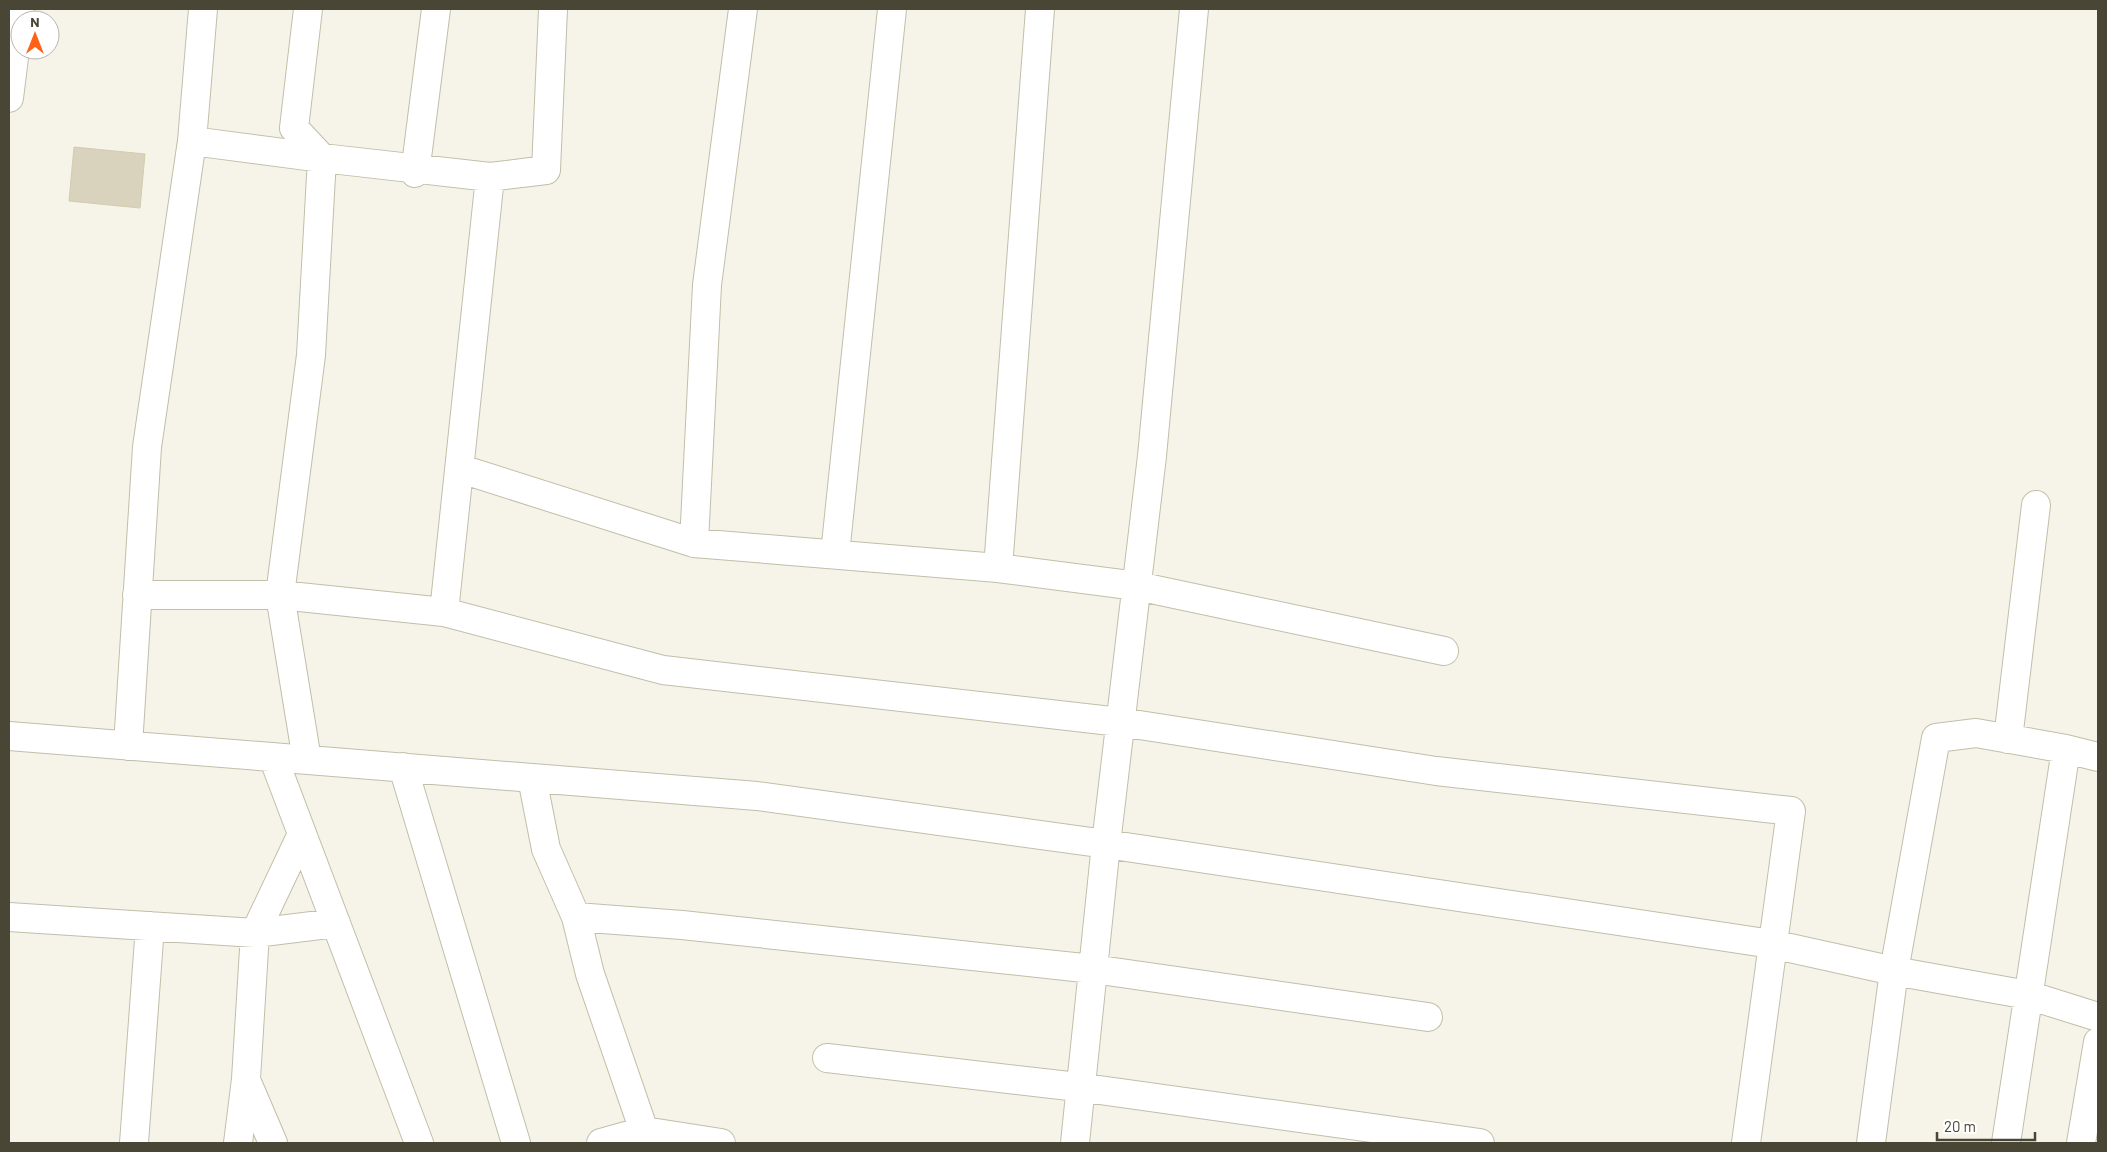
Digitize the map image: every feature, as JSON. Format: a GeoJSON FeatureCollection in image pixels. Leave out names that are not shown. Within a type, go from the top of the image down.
{"type":"FeatureCollection","features":[{"type":"Feature","properties":{"kind":"street"},"geometry":{"type":"LineString","coordinates":[[9,98],[20,9]]}},
{"type":"Feature","properties":{"kind":"street"},"geometry":{"type":"LineString","coordinates":[[128,746],[136,595],[147,447],[192,141],[203,9]]}},
{"type":"Feature","properties":{"kind":"street"},"geometry":{"type":"LineString","coordinates":[[307,760],[280,595],[311,355],[322,158],[294,128],[308,9]]}},
{"type":"Feature","properties":{"kind":"street"},"geometry":{"type":"LineString","coordinates":[[415,171],[436,9]]}},
{"type":"Feature","properties":{"kind":"street"},"geometry":{"type":"LineString","coordinates":[[192,141],[415,171],[490,177],[546,170],[553,9]]}},
{"type":"Feature","properties":{"kind":"street"},"geometry":{"type":"LineString","coordinates":[[694,543],[707,285],[743,9]]}},
{"type":"Feature","properties":{"kind":"street"},"geometry":{"type":"LineString","coordinates":[[835,554],[892,9]]}},
{"type":"Feature","properties":{"kind":"street"},"geometry":{"type":"LineString","coordinates":[[998,568],[1040,9]]}},
{"type":"Feature","properties":{"kind":"street"},"geometry":{"type":"LineString","coordinates":[[1075,1143],[1106,844],[1153,446],[1194,9]]}},
{"type":"Feature","properties":{"kind":"street"},"geometry":{"type":"LineString","coordinates":[[444,612],[461,469],[490,177]]}},
{"type":"Feature","properties":{"kind":"street"},"geometry":{"type":"LineString","coordinates":[[461,469],[694,543],[998,568],[1137,586],[1444,651]]}},
{"type":"Feature","properties":{"kind":"street"},"geometry":{"type":"LineString","coordinates":[[2008,739],[2036,505]]}},
{"type":"Feature","properties":{"kind":"street"},"geometry":{"type":"LineString","coordinates":[[136,595],[280,595],[444,612],[663,670],[1120,722],[1436,771],[1791,811],[1746,1143]]}},
{"type":"Feature","properties":{"kind":"street"},"geometry":{"type":"LineString","coordinates":[[1871,1143],[1894,971],[1936,738],[1976,733],[2066,749],[2098,757]]}},
{"type":"Feature","properties":{"kind":"street"},"geometry":{"type":"LineString","coordinates":[[9,736],[757,796],[1106,844],[1772,944],[1894,971],[2028,995],[2098,1017]]}},
{"type":"Feature","properties":{"kind":"street"},"geometry":{"type":"LineString","coordinates":[[2006,1143],[2066,749]]}},
{"type":"Feature","properties":{"kind":"street"},"geometry":{"type":"LineString","coordinates":[[273,757],[419,1143]]}},
{"type":"Feature","properties":{"kind":"street"},"geometry":{"type":"LineString","coordinates":[[403,767],[516,1143]]}},
{"type":"Feature","properties":{"kind":"street"},"geometry":{"type":"LineString","coordinates":[[532,778],[546,849],[576,917],[590,974],[644,1131]]}},
{"type":"Feature","properties":{"kind":"street"},"geometry":{"type":"LineString","coordinates":[[238,1143],[246,1079],[255,933],[302,834]]}},
{"type":"Feature","properties":{"kind":"street"},"geometry":{"type":"LineString","coordinates":[[9,917],[255,933],[336,922]]}},
{"type":"Feature","properties":{"kind":"street"},"geometry":{"type":"LineString","coordinates":[[576,917],[682,925],[1093,969],[1428,1018]]}},
{"type":"Feature","properties":{"kind":"street"},"geometry":{"type":"LineString","coordinates":[[134,1143],[150,926]]}},
{"type":"Feature","properties":{"kind":"street"},"geometry":{"type":"LineString","coordinates":[[2081,1143],[2098,1042]]}},
{"type":"Feature","properties":{"kind":"street"},"geometry":{"type":"LineString","coordinates":[[827,1058],[1081,1088],[1449,1141],[1480,1143]]}},
{"type":"Feature","properties":{"kind":"street"},"geometry":{"type":"LineString","coordinates":[[246,1079],[273,1143]]}},
{"type":"Feature","properties":{"kind":"street"},"geometry":{"type":"LineString","coordinates":[[601,1143],[644,1131],[721,1143]]}},
{"type":"Feature","properties":{"kind":"building"},"geometry":{"type":"Polygon","coordinates":[[[74,147],[145,154],[140,208],[69,201],[74,147]]]}}]}
